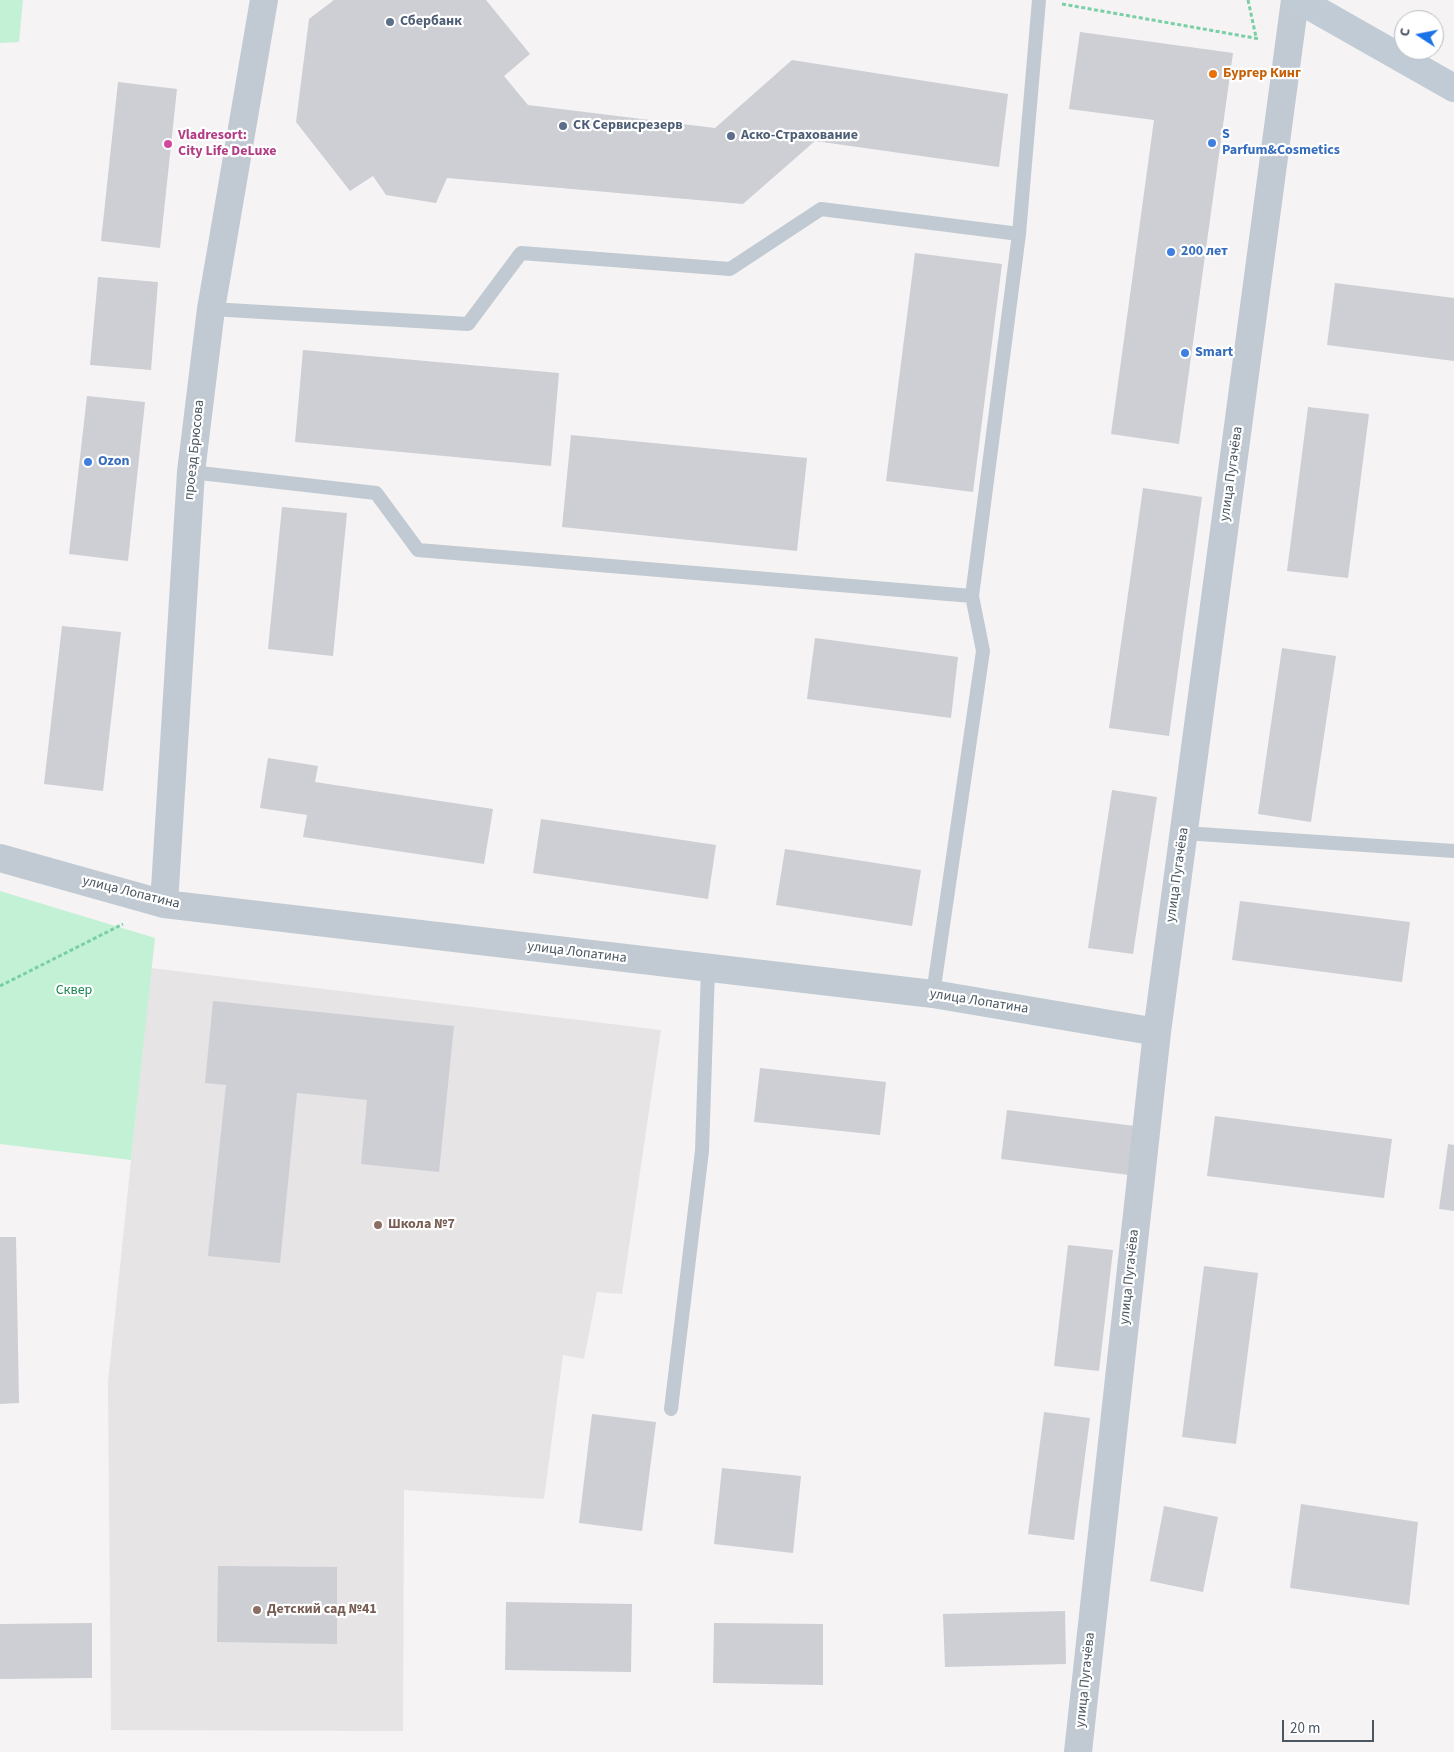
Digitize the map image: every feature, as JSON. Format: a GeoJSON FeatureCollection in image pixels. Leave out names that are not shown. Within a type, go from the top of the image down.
{"type":"FeatureCollection","features":[{"type":"Feature","properties":{"kind":"main road"},"geometry":{"type":"LineString","coordinates":[[1299,0],[1454,88]]}},
{"type":"Feature","properties":{"kind":"street","name":"проезд Брюсова"},"geometry":{"type":"LineString","coordinates":[[164,904],[191,472],[211,309],[264,0]]}},
{"type":"Feature","properties":{"kind":"street","name":"улица Пугачёва"},"geometry":{"type":"LineString","coordinates":[[1078,1752],[1157,1032],[1295,0]]}},
{"type":"Feature","properties":{"kind":"street","name":"улица Лопатина"},"geometry":{"type":"LineString","coordinates":[[0,858],[164,904],[933,994],[1157,1032]]}},
{"type":"Feature","properties":{"kind":"lane"},"geometry":{"type":"LineString","coordinates":[[933,994],[984,651],[972,596],[1019,234],[1039,0]]}},
{"type":"Feature","properties":{"kind":"lane"},"geometry":{"type":"LineString","coordinates":[[211,309],[468,324],[521,253],[730,269],[821,208],[1019,234]]}},
{"type":"Feature","properties":{"kind":"lane"},"geometry":{"type":"LineString","coordinates":[[191,472],[376,493],[418,550],[972,596]]}},
{"type":"Feature","properties":{"kind":"lane"},"geometry":{"type":"LineString","coordinates":[[1184,833],[1454,851]]}},
{"type":"Feature","properties":{"kind":"lane"},"geometry":{"type":"LineString","coordinates":[[671,1409],[702,1151],[708,969]]}},
{"type":"Feature","properties":{"kind":"path"},"geometry":{"type":"LineString","coordinates":[[1039,0],[1256,37],[1289,55]]}},
{"type":"Feature","properties":{"kind":"path"},"geometry":{"type":"LineString","coordinates":[[1248,0],[1256,37]]}},
{"type":"Feature","properties":{"kind":"path"},"geometry":{"type":"LineString","coordinates":[[0,986],[164,904]]}},
{"type":"Feature","properties":{"kind":"shaded area","name":"Школа №7"},"geometry":{"type":"Polygon","coordinates":[[[151,968],[661,1030],[622,1294],[597,1292],[584,1359],[563,1355],[544,1499],[404,1490],[403,1731],[111,1730],[108,1382],[151,968]]]}},
{"type":"Feature","properties":{"kind":"green space"},"geometry":{"type":"Polygon","coordinates":[[[0,0],[23,0],[19,42],[0,43],[0,0]]]}},
{"type":"Feature","properties":{"kind":"green space","name":"Сквер"},"geometry":{"type":"Polygon","coordinates":[[[0,891],[155,938],[131,1160],[0,1144],[0,891]]]}},
{"type":"Feature","properties":{"kind":"building"},"geometry":{"type":"Polygon","coordinates":[[[334,0],[486,0],[530,54],[504,76],[528,105],[715,128],[792,60],[1008,94],[999,167],[815,141],[743,204],[447,178],[436,203],[386,195],[373,176],[350,191],[296,122],[309,19],[334,0]]]}},
{"type":"Feature","properties":{"kind":"building","name":"200 лет"},"geometry":{"type":"Polygon","coordinates":[[[1080,32],[1233,53],[1179,444],[1111,434],[1154,120],[1069,109],[1080,32]]]}},
{"type":"Feature","properties":{"kind":"building"},"geometry":{"type":"Polygon","coordinates":[[[118,82],[177,89],[160,248],[101,241],[118,82]]]}},
{"type":"Feature","properties":{"kind":"building"},"geometry":{"type":"Polygon","coordinates":[[[915,253],[1002,264],[973,492],[886,481],[915,253]]]}},
{"type":"Feature","properties":{"kind":"building"},"geometry":{"type":"Polygon","coordinates":[[[98,277],[158,282],[151,370],[90,365],[98,277]]]}},
{"type":"Feature","properties":{"kind":"building"},"geometry":{"type":"Polygon","coordinates":[[[1335,283],[1454,298],[1454,361],[1327,345],[1335,283]]]}},
{"type":"Feature","properties":{"kind":"building"},"geometry":{"type":"Polygon","coordinates":[[[303,350],[559,373],[551,466],[295,442],[303,350]]]}},
{"type":"Feature","properties":{"kind":"building"},"geometry":{"type":"Polygon","coordinates":[[[87,396],[145,402],[128,561],[69,554],[87,396]]]}},
{"type":"Feature","properties":{"kind":"building"},"geometry":{"type":"Polygon","coordinates":[[[1308,407],[1369,414],[1348,578],[1287,571],[1308,407]]]}},
{"type":"Feature","properties":{"kind":"building"},"geometry":{"type":"Polygon","coordinates":[[[571,435],[807,458],[797,551],[562,527],[571,435]]]}},
{"type":"Feature","properties":{"kind":"building"},"geometry":{"type":"Polygon","coordinates":[[[1143,488],[1202,497],[1169,736],[1109,728],[1143,488]]]}},
{"type":"Feature","properties":{"kind":"building"},"geometry":{"type":"Polygon","coordinates":[[[282,507],[347,513],[333,656],[268,649],[282,507]]]}},
{"type":"Feature","properties":{"kind":"building"},"geometry":{"type":"Polygon","coordinates":[[[62,626],[121,632],[103,791],[44,784],[62,626]]]}},
{"type":"Feature","properties":{"kind":"building"},"geometry":{"type":"Polygon","coordinates":[[[815,638],[958,657],[951,718],[807,699],[815,638]]]}},
{"type":"Feature","properties":{"kind":"building"},"geometry":{"type":"Polygon","coordinates":[[[1282,648],[1336,656],[1311,822],[1258,814],[1282,648]]]}},
{"type":"Feature","properties":{"kind":"building"},"geometry":{"type":"Polygon","coordinates":[[[268,758],[318,766],[315,782],[493,809],[484,864],[303,837],[307,815],[260,808],[268,758]]]}},
{"type":"Feature","properties":{"kind":"building"},"geometry":{"type":"Polygon","coordinates":[[[1112,790],[1157,797],[1133,954],[1088,948],[1112,790]]]}},
{"type":"Feature","properties":{"kind":"building"},"geometry":{"type":"Polygon","coordinates":[[[541,819],[716,845],[708,899],[533,873],[541,819]]]}},
{"type":"Feature","properties":{"kind":"building"},"geometry":{"type":"Polygon","coordinates":[[[785,849],[921,870],[912,926],[776,905],[785,849]]]}},
{"type":"Feature","properties":{"kind":"building"},"geometry":{"type":"Polygon","coordinates":[[[1240,901],[1410,922],[1402,982],[1232,960],[1240,901]]]}},
{"type":"Feature","properties":{"kind":"building"},"geometry":{"type":"Polygon","coordinates":[[[213,1001],[454,1026],[439,1172],[361,1164],[367,1100],[297,1093],[280,1263],[208,1256],[226,1085],[205,1083],[213,1001]]]}},
{"type":"Feature","properties":{"kind":"building"},"geometry":{"type":"Polygon","coordinates":[[[760,1068],[886,1082],[880,1135],[754,1122],[760,1068]]]}},
{"type":"Feature","properties":{"kind":"building"},"geometry":{"type":"Polygon","coordinates":[[[1007,1110],[1135,1126],[1129,1175],[1001,1159],[1007,1110]]]}},
{"type":"Feature","properties":{"kind":"building"},"geometry":{"type":"Polygon","coordinates":[[[1215,1116],[1392,1139],[1384,1198],[1207,1176],[1215,1116]]]}},
{"type":"Feature","properties":{"kind":"building"},"geometry":{"type":"Polygon","coordinates":[[[1448,1144],[1454,1145],[1454,1211],[1439,1209],[1448,1144]]]}},
{"type":"Feature","properties":{"kind":"building"},"geometry":{"type":"Polygon","coordinates":[[[0,1237],[16,1237],[19,1403],[0,1404],[0,1237]]]}},
{"type":"Feature","properties":{"kind":"building"},"geometry":{"type":"Polygon","coordinates":[[[1068,1245],[1113,1250],[1099,1371],[1054,1366],[1068,1245]]]}},
{"type":"Feature","properties":{"kind":"building"},"geometry":{"type":"Polygon","coordinates":[[[1204,1266],[1258,1273],[1236,1444],[1182,1437],[1204,1266]]]}},
{"type":"Feature","properties":{"kind":"building"},"geometry":{"type":"Polygon","coordinates":[[[1044,1412],[1090,1418],[1074,1540],[1028,1534],[1044,1412]]]}},
{"type":"Feature","properties":{"kind":"building"},"geometry":{"type":"Polygon","coordinates":[[[592,1414],[656,1422],[642,1531],[579,1523],[592,1414]]]}},
{"type":"Feature","properties":{"kind":"building"},"geometry":{"type":"Polygon","coordinates":[[[722,1468],[801,1476],[793,1553],[714,1544],[722,1468]]]}},
{"type":"Feature","properties":{"kind":"building"},"geometry":{"type":"Polygon","coordinates":[[[1301,1504],[1418,1522],[1409,1605],[1290,1588],[1301,1504]]]}},
{"type":"Feature","properties":{"kind":"building"},"geometry":{"type":"Polygon","coordinates":[[[1164,1506],[1218,1517],[1203,1592],[1150,1581],[1164,1506]]]}},
{"type":"Feature","properties":{"kind":"building"},"geometry":{"type":"Polygon","coordinates":[[[218,1566],[337,1567],[337,1644],[217,1642],[218,1566]]]}},
{"type":"Feature","properties":{"kind":"building"},"geometry":{"type":"Polygon","coordinates":[[[506,1602],[632,1604],[631,1672],[505,1670],[506,1602]]]}},
{"type":"Feature","properties":{"kind":"building"},"geometry":{"type":"Polygon","coordinates":[[[1065,1611],[1066,1664],[945,1667],[943,1614],[1065,1611]]]}},
{"type":"Feature","properties":{"kind":"building"},"geometry":{"type":"Polygon","coordinates":[[[92,1623],[92,1678],[0,1679],[0,1624],[92,1623]]]}},
{"type":"Feature","properties":{"kind":"building"},"geometry":{"type":"Polygon","coordinates":[[[714,1623],[823,1624],[823,1685],[713,1683],[714,1623]]]}},
{"type":"Feature","properties":{"kind":"place","name":"Сбербанк"},"geometry":{"type":"Point","coordinates":[390,22]}},
{"type":"Feature","properties":{"kind":"place","name":"Бургер Кинг"},"geometry":{"type":"Point","coordinates":[1213,74]}},
{"type":"Feature","properties":{"kind":"place","name":"СК Сервисрезерв"},"geometry":{"type":"Point","coordinates":[563,126]}},
{"type":"Feature","properties":{"kind":"place","name":"Аско-Страхование"},"geometry":{"type":"Point","coordinates":[731,136]}},
{"type":"Feature","properties":{"kind":"place","name":"S Parfum&Cosmetics"},"geometry":{"type":"Point","coordinates":[1212,143]}},
{"type":"Feature","properties":{"kind":"place","name":"Vladresort: City Life DeLuxe"},"geometry":{"type":"Point","coordinates":[168,144]}},
{"type":"Feature","properties":{"kind":"place","name":"200 лет"},"geometry":{"type":"Point","coordinates":[1171,252]}},
{"type":"Feature","properties":{"kind":"place","name":"Smart"},"geometry":{"type":"Point","coordinates":[1185,353]}},
{"type":"Feature","properties":{"kind":"place","name":"Ozon"},"geometry":{"type":"Point","coordinates":[88,462]}},
{"type":"Feature","properties":{"kind":"place","name":"Школа №7"},"geometry":{"type":"Point","coordinates":[378,1225]}},
{"type":"Feature","properties":{"kind":"place","name":"Детский сад №41"},"geometry":{"type":"Point","coordinates":[257,1610]}}]}
